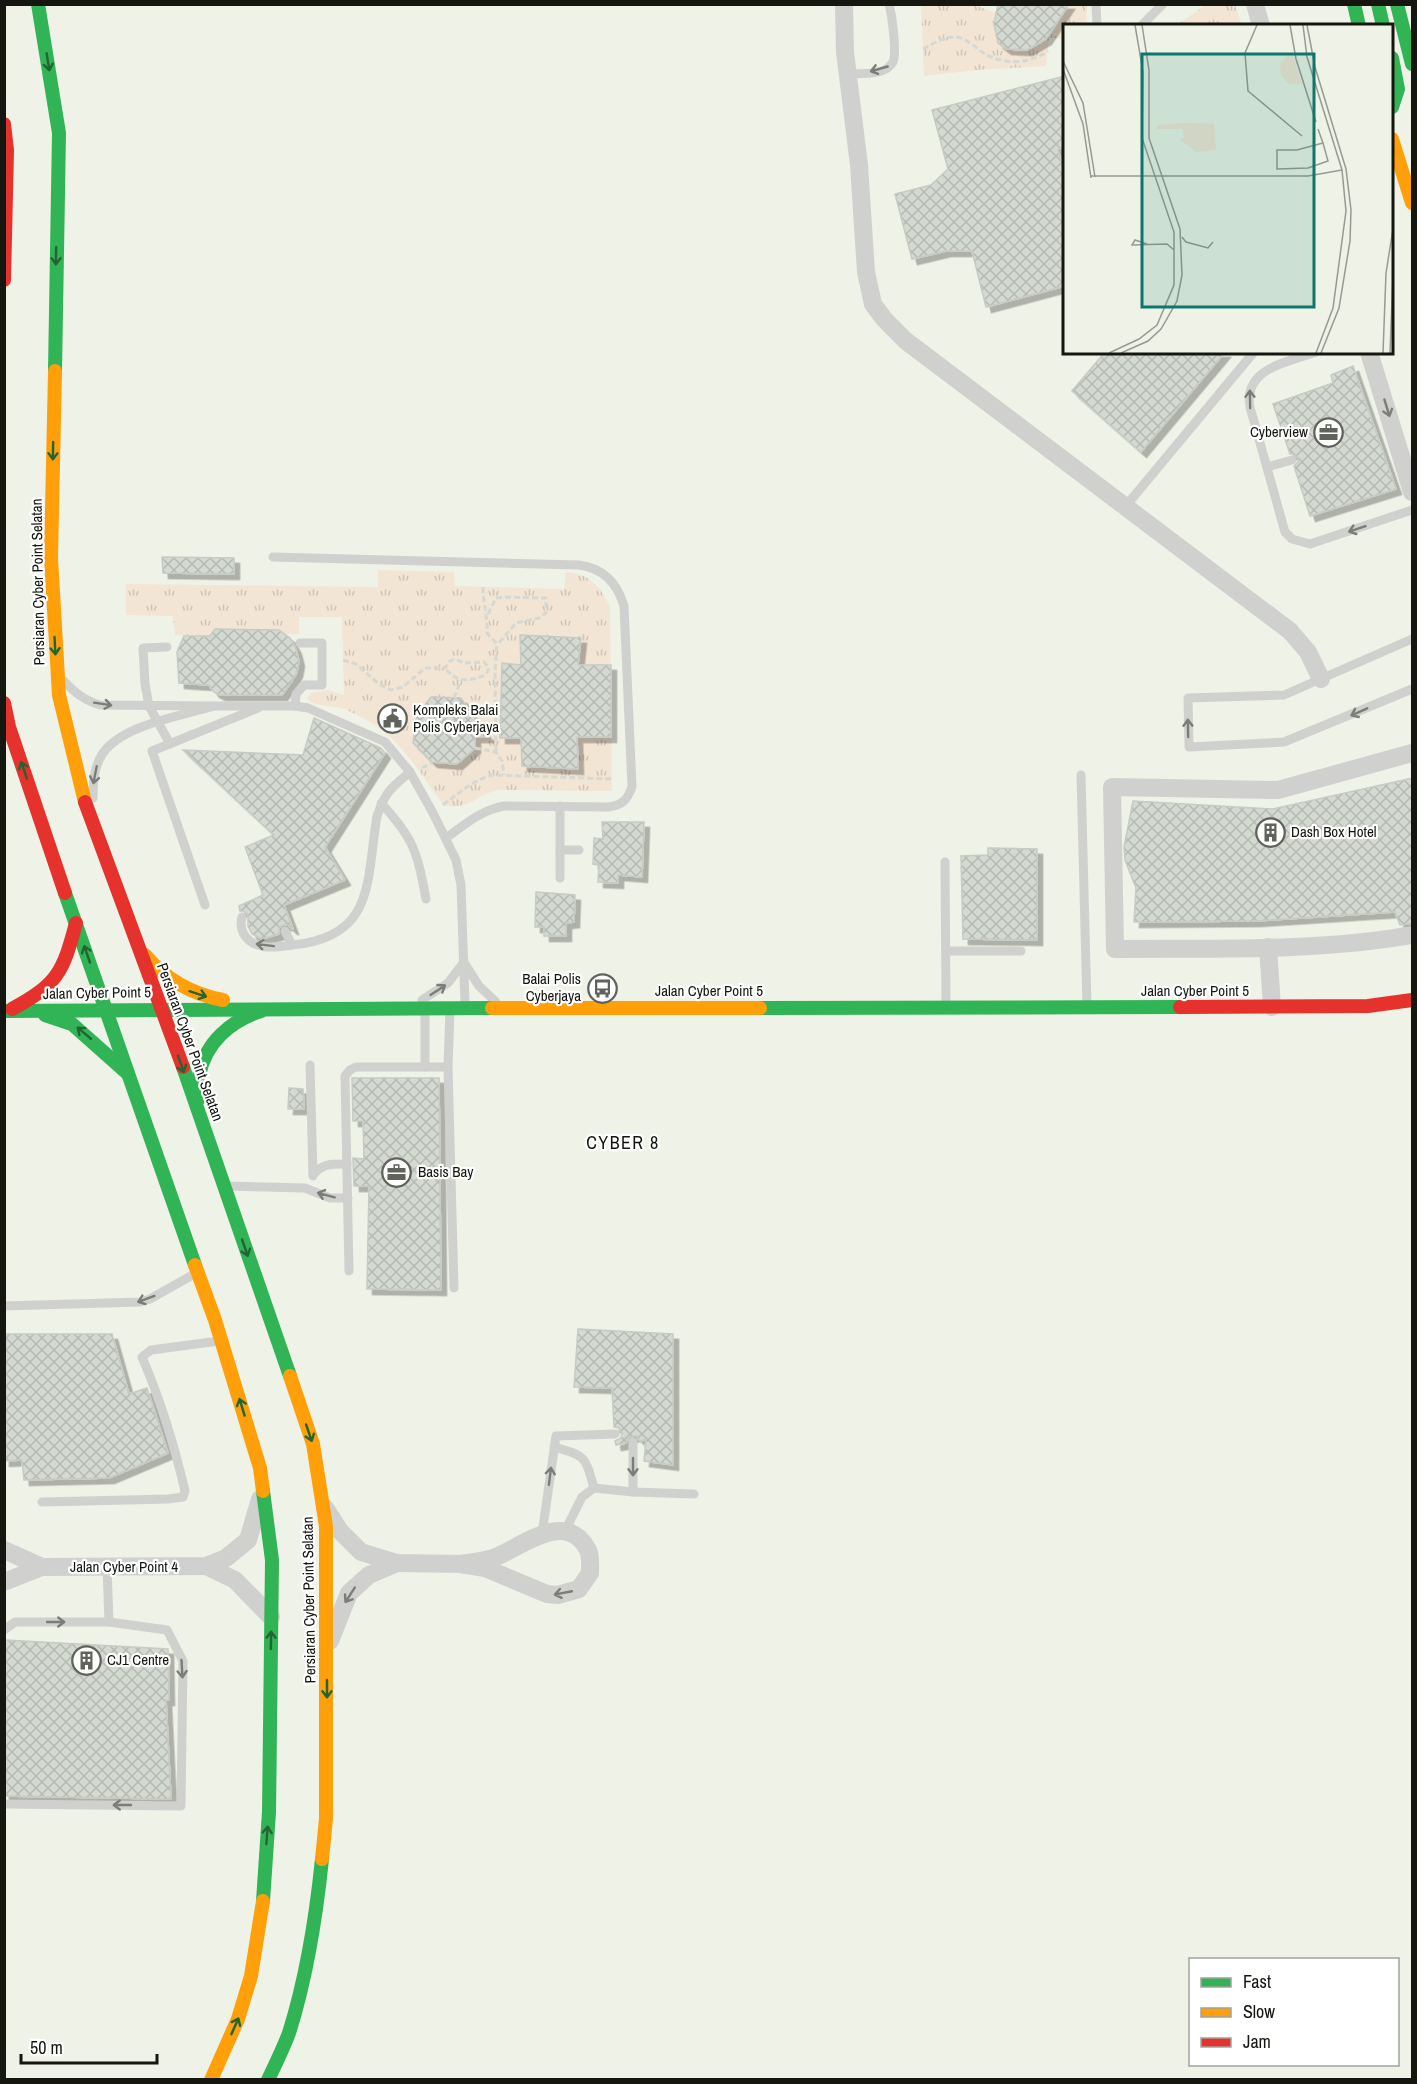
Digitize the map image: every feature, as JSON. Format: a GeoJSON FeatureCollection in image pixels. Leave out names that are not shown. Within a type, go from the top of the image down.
{"type":"FeatureCollection","features":[{"type":"Feature","properties":{"kind":"main road","name":"Persiaran Cyber Point Selatan"},"geometry":{"type":"LineString","coordinates":[[39,4],[59,133],[51,558],[58,695],[81,791],[198,1110],[312,1444],[324,1507],[327,1648],[326,1819],[316,1917],[306,1970],[288,2035],[268,2079]]}},
{"type":"Feature","properties":{"kind":"main road"},"geometry":{"type":"LineString","coordinates":[[1354,4],[1359,24]]}},
{"type":"Feature","properties":{"kind":"main road"},"geometry":{"type":"LineString","coordinates":[[1378,4],[1383,24]]}},
{"type":"Feature","properties":{"kind":"main road"},"geometry":{"type":"LineString","coordinates":[[1398,4],[1413,64]]}},
{"type":"Feature","properties":{"kind":"main road"},"geometry":{"type":"LineString","coordinates":[[1393,61],[1399,92],[1393,105]]}},
{"type":"Feature","properties":{"kind":"main road"},"geometry":{"type":"LineString","coordinates":[[4,124],[7,150],[4,280]]}},
{"type":"Feature","properties":{"kind":"main road"},"geometry":{"type":"LineString","coordinates":[[1393,142],[1413,203]]}},
{"type":"Feature","properties":{"kind":"main road"},"geometry":{"type":"LineString","coordinates":[[4,703],[9,727],[105,1010],[222,1341],[264,1487],[272,1560],[269,1812],[263,1904],[251,1976],[238,2019],[211,2079]]}},
{"type":"Feature","properties":{"kind":"main road"},"geometry":{"type":"LineString","coordinates":[[7,1011],[48,988],[61,972],[76,923]]}},
{"type":"Feature","properties":{"kind":"main road"},"geometry":{"type":"LineString","coordinates":[[137,946],[153,966],[181,988],[211,998],[276,1008]]}},
{"type":"Feature","properties":{"kind":"main road","name":"Jalan Cyber Point 5"},"geometry":{"type":"LineString","coordinates":[[7,1011],[276,1008],[1272,1007],[1368,1005],[1413,1000]]}},
{"type":"Feature","properties":{"kind":"main road"},"geometry":{"type":"LineString","coordinates":[[198,1110],[199,1076],[204,1060],[217,1038],[248,1015],[276,1008]]}},
{"type":"Feature","properties":{"kind":"main road"},"geometry":{"type":"LineString","coordinates":[[7,1011],[39,1014],[72,1024],[127,1073]]}},
{"type":"Feature","properties":{"kind":"street"},"geometry":{"type":"LineString","coordinates":[[843,4],[847,74],[859,165],[866,272],[873,304],[906,341],[1290,631],[1308,652],[1321,679]]}},
{"type":"Feature","properties":{"kind":"street"},"geometry":{"type":"LineString","coordinates":[[1255,4],[1260,24]]}},
{"type":"Feature","properties":{"kind":"street"},"geometry":{"type":"LineString","coordinates":[[1370,354],[1413,492]]}},
{"type":"Feature","properties":{"kind":"street"},"geometry":{"type":"LineString","coordinates":[[1413,753],[1278,790],[1112,788],[1115,949],[1369,943],[1413,935]]}},
{"type":"Feature","properties":{"kind":"street"},"geometry":{"type":"LineString","coordinates":[[1268,947],[1272,1007]]}},
{"type":"Feature","properties":{"kind":"street","name":"Jalan Cyber Point 4"},"geometry":{"type":"LineString","coordinates":[[4,1582],[42,1567],[206,1566],[226,1558],[249,1540],[264,1487]]}},
{"type":"Feature","properties":{"kind":"street"},"geometry":{"type":"LineString","coordinates":[[324,1507],[340,1531],[361,1552],[397,1563],[461,1564],[485,1568],[547,1594],[558,1595],[579,1589],[590,1573],[589,1551],[576,1534],[565,1531],[542,1534],[496,1557],[461,1564]]}},
{"type":"Feature","properties":{"kind":"street","name":"Jalan Cyber Point 4"},"geometry":{"type":"LineString","coordinates":[[4,1550],[42,1567]]}},
{"type":"Feature","properties":{"kind":"street"},"geometry":{"type":"LineString","coordinates":[[327,1648],[349,1593],[369,1575],[397,1563]]}},
{"type":"Feature","properties":{"kind":"street","name":"Jalan Cyber Point 4"},"geometry":{"type":"LineString","coordinates":[[206,1566],[235,1580],[271,1617]]}},
{"type":"Feature","properties":{"kind":"lane"},"geometry":{"type":"LineString","coordinates":[[847,74],[879,71],[887,69],[892,63],[894,56],[889,4]]}},
{"type":"Feature","properties":{"kind":"lane"},"geometry":{"type":"LineString","coordinates":[[1096,4],[1097,24]]}},
{"type":"Feature","properties":{"kind":"lane"},"geometry":{"type":"LineString","coordinates":[[1143,24],[1163,4]]}},
{"type":"Feature","properties":{"kind":"lane"},"geometry":{"type":"LineString","coordinates":[[1125,507],[1252,354]]}},
{"type":"Feature","properties":{"kind":"lane"},"geometry":{"type":"LineString","coordinates":[[1310,354],[1275,366],[1254,380],[1250,389],[1250,407],[1285,532],[1292,539],[1310,543],[1413,510]]}},
{"type":"Feature","properties":{"kind":"lane"},"geometry":{"type":"LineString","coordinates":[[1267,467],[1292,460]]}},
{"type":"Feature","properties":{"kind":"lane"},"geometry":{"type":"LineString","coordinates":[[273,557],[579,565],[590,566],[612,580],[620,593],[624,606],[632,787],[627,800],[619,805],[494,808],[479,814],[446,838]]}},
{"type":"Feature","properties":{"kind":"lane"},"geometry":{"type":"LineString","coordinates":[[1413,639],[1284,695],[1188,698],[1189,747],[1284,742],[1413,689]]}},
{"type":"Feature","properties":{"kind":"lane"},"geometry":{"type":"LineString","coordinates":[[295,706],[296,694],[304,685],[322,685],[322,643],[300,643]]}},
{"type":"Feature","properties":{"kind":"lane"},"geometry":{"type":"LineString","coordinates":[[167,647],[143,648],[149,706],[170,744]]}},
{"type":"Feature","properties":{"kind":"lane"},"geometry":{"type":"LineString","coordinates":[[56,672],[75,693],[100,705],[295,706],[308,708],[385,742],[414,771],[456,860],[461,885],[465,1008]]}},
{"type":"Feature","properties":{"kind":"lane"},"geometry":{"type":"LineString","coordinates":[[93,823],[93,780],[103,753],[113,743],[126,734],[214,706]]}},
{"type":"Feature","properties":{"kind":"lane"},"geometry":{"type":"LineString","coordinates":[[205,906],[152,751],[263,706]]}},
{"type":"Feature","properties":{"kind":"lane"},"geometry":{"type":"LineString","coordinates":[[242,917],[240,921],[243,932],[250,942],[262,947],[314,943],[348,925],[364,898],[376,816],[381,803],[387,791],[414,771]]}},
{"type":"Feature","properties":{"kind":"lane"},"geometry":{"type":"LineString","coordinates":[[1081,775],[1087,1007]]}},
{"type":"Feature","properties":{"kind":"lane"},"geometry":{"type":"LineString","coordinates":[[381,803],[412,841],[426,899]]}},
{"type":"Feature","properties":{"kind":"lane"},"geometry":{"type":"LineString","coordinates":[[560,806],[560,878]]}},
{"type":"Feature","properties":{"kind":"lane"},"geometry":{"type":"LineString","coordinates":[[560,850],[579,850]]}},
{"type":"Feature","properties":{"kind":"lane"},"geometry":{"type":"LineString","coordinates":[[945,862],[946,1007]]}},
{"type":"Feature","properties":{"kind":"lane"},"geometry":{"type":"LineString","coordinates":[[285,931],[292,945]]}},
{"type":"Feature","properties":{"kind":"lane"},"geometry":{"type":"LineString","coordinates":[[946,951],[1021,951]]}},
{"type":"Feature","properties":{"kind":"lane"},"geometry":{"type":"LineString","coordinates":[[402,1008],[437,992],[448,983],[464,962]]}},
{"type":"Feature","properties":{"kind":"lane"},"geometry":{"type":"LineString","coordinates":[[464,962],[472,978],[487,995],[511,1008]]}},
{"type":"Feature","properties":{"kind":"lane"},"geometry":{"type":"LineString","coordinates":[[424,1008],[424,1067]]}},
{"type":"Feature","properties":{"kind":"lane"},"geometry":{"type":"LineString","coordinates":[[450,1008],[448,1067],[454,1288]]}},
{"type":"Feature","properties":{"kind":"lane"},"geometry":{"type":"LineString","coordinates":[[310,1065],[312,1176]]}},
{"type":"Feature","properties":{"kind":"lane"},"geometry":{"type":"LineString","coordinates":[[349,1271],[345,1076],[356,1067],[448,1067]]}},
{"type":"Feature","properties":{"kind":"lane"},"geometry":{"type":"LineString","coordinates":[[305,1188],[318,1168],[324,1165],[347,1164]]}},
{"type":"Feature","properties":{"kind":"lane"},"geometry":{"type":"LineString","coordinates":[[224,1186],[305,1188],[330,1198],[348,1198]]}},
{"type":"Feature","properties":{"kind":"lane"},"geometry":{"type":"LineString","coordinates":[[4,1305],[140,1302],[150,1299],[198,1272]]}},
{"type":"Feature","properties":{"kind":"lane"},"geometry":{"type":"LineString","coordinates":[[42,1502],[183,1497],[185,1491],[175,1450],[161,1404],[142,1357],[151,1350],[222,1341]]}},
{"type":"Feature","properties":{"kind":"lane"},"geometry":{"type":"LineString","coordinates":[[542,1534],[556,1436],[615,1434]]}},
{"type":"Feature","properties":{"kind":"lane"},"geometry":{"type":"LineString","coordinates":[[633,1442],[633,1492]]}},
{"type":"Feature","properties":{"kind":"lane"},"geometry":{"type":"LineString","coordinates":[[554,1447],[579,1454],[587,1463],[594,1488]]}},
{"type":"Feature","properties":{"kind":"lane"},"geometry":{"type":"LineString","coordinates":[[565,1531],[582,1497],[594,1488],[694,1494]]}},
{"type":"Feature","properties":{"kind":"lane"},"geometry":{"type":"LineString","coordinates":[[107,1567],[109,1623]]}},
{"type":"Feature","properties":{"kind":"lane"},"geometry":{"type":"LineString","coordinates":[[4,1630],[15,1623],[109,1623],[167,1630],[183,1661],[181,1806],[4,1804]]}},
{"type":"Feature","properties":{"kind":"path"},"geometry":{"type":"LineString","coordinates":[[923,49],[953,36],[1001,60],[1032,60],[1048,51]]}},
{"type":"Feature","properties":{"kind":"path"},"geometry":{"type":"LineString","coordinates":[[483,587],[483,602],[488,614]]}},
{"type":"Feature","properties":{"kind":"path"},"geometry":{"type":"LineString","coordinates":[[497,644],[487,633],[488,614],[496,598],[546,598],[546,613],[539,618],[516,622],[497,644],[496,752],[502,761],[504,775]]}},
{"type":"Feature","properties":{"kind":"path"},"geometry":{"type":"LineString","coordinates":[[445,668],[450,661],[456,659],[463,663],[484,662],[489,669]]}},
{"type":"Feature","properties":{"kind":"path"},"geometry":{"type":"LineString","coordinates":[[343,660],[356,664],[379,684],[391,690],[403,687],[425,668],[445,668]]}},
{"type":"Feature","properties":{"kind":"path"},"geometry":{"type":"LineString","coordinates":[[445,668],[452,677],[461,680],[486,675],[489,669]]}},
{"type":"Feature","properties":{"kind":"path"},"geometry":{"type":"LineString","coordinates":[[489,669],[495,669]]}},
{"type":"Feature","properties":{"kind":"path"},"geometry":{"type":"LineString","coordinates":[[454,698],[461,680]]}},
{"type":"Feature","properties":{"kind":"path"},"geometry":{"type":"LineString","coordinates":[[475,748],[496,752]]}},
{"type":"Feature","properties":{"kind":"path"},"geometry":{"type":"LineString","coordinates":[[414,771],[432,762]]}},
{"type":"Feature","properties":{"kind":"path"},"geometry":{"type":"LineString","coordinates":[[443,805],[480,778],[493,775],[612,779]]}},
{"type":"Feature","properties":{"kind":"green space"},"geometry":{"type":"Polygon","coordinates":[[[1207,4],[1235,5],[1242,24],[1178,24],[1207,4]]]}},
{"type":"Feature","properties":{"kind":"green space"},"geometry":{"type":"Polygon","coordinates":[[[921,5],[975,5],[996,13],[995,25],[1001,43],[1008,49],[1026,51],[1045,40],[1069,5],[1087,5],[1086,24],[1063,24],[1063,38],[1049,38],[1046,66],[924,76],[921,5]]]}},
{"type":"Feature","properties":{"kind":"green space"},"geometry":{"type":"Polygon","coordinates":[[[378,570],[454,572],[455,586],[564,589],[566,572],[581,575],[593,582],[603,593],[610,607],[612,791],[497,790],[460,806],[443,805],[405,753],[378,727],[344,709],[315,704],[307,698],[311,693],[327,690],[344,695],[342,617],[299,617],[299,634],[284,634],[279,630],[215,629],[210,636],[175,635],[173,616],[126,615],[126,584],[378,587],[378,570]]]}},
{"type":"Feature","properties":{"kind":"building"},"geometry":{"type":"Polygon","coordinates":[[[998,4],[1069,4],[1046,39],[1027,50],[1006,49],[998,43],[994,24],[998,4]]]}},
{"type":"Feature","properties":{"kind":"building"},"geometry":{"type":"Polygon","coordinates":[[[1063,77],[1063,146],[1058,150],[1063,169],[1063,287],[986,307],[972,251],[946,251],[912,259],[895,194],[931,185],[948,169],[932,110],[1063,77]]]}},
{"type":"Feature","properties":{"kind":"building"},"geometry":{"type":"Polygon","coordinates":[[[1103,354],[1223,354],[1141,452],[1072,391],[1103,354]]]}},
{"type":"Feature","properties":{"kind":"building","name":"Cyberview"},"geometry":{"type":"Polygon","coordinates":[[[1353,366],[1396,489],[1310,516],[1294,466],[1298,458],[1290,454],[1273,404],[1333,383],[1331,375],[1353,366]]]}},
{"type":"Feature","properties":{"kind":"building"},"geometry":{"type":"Polygon","coordinates":[[[162,557],[234,558],[234,574],[163,573],[162,557]]]}},
{"type":"Feature","properties":{"kind":"building"},"geometry":{"type":"Polygon","coordinates":[[[215,629],[279,630],[290,638],[299,661],[297,672],[282,695],[220,695],[214,692],[209,685],[179,683],[177,652],[184,636],[210,636],[215,629]]]}},
{"type":"Feature","properties":{"kind":"building"},"geometry":{"type":"Polygon","coordinates":[[[520,635],[581,638],[578,665],[611,665],[611,737],[577,737],[578,769],[522,766],[521,738],[500,738],[502,663],[521,665],[520,635]]]}},
{"type":"Feature","properties":{"kind":"building"},"geometry":{"type":"Polygon","coordinates":[[[431,697],[461,698],[488,737],[475,737],[475,748],[457,764],[432,762],[413,743],[417,715],[431,697]]]}},
{"type":"Feature","properties":{"kind":"building"},"geometry":{"type":"Polygon","coordinates":[[[314,718],[381,748],[385,753],[325,847],[345,880],[284,905],[293,929],[288,925],[283,925],[279,928],[279,934],[262,939],[252,934],[248,926],[248,915],[240,911],[239,906],[263,895],[245,847],[274,835],[183,750],[303,755],[314,718]]]}},
{"type":"Feature","properties":{"kind":"building","name":"Dash Box Hotel"},"geometry":{"type":"Polygon","coordinates":[[[1413,778],[1413,923],[1400,925],[1395,912],[1255,921],[1134,922],[1136,888],[1125,860],[1124,847],[1133,801],[1273,809],[1413,778]]]}},
{"type":"Feature","properties":{"kind":"building"},"geometry":{"type":"Polygon","coordinates":[[[602,822],[644,822],[642,877],[618,875],[618,883],[598,882],[599,865],[593,864],[594,838],[603,839],[602,822]]]}},
{"type":"Feature","properties":{"kind":"building"},"geometry":{"type":"Polygon","coordinates":[[[988,848],[1037,849],[1037,940],[963,939],[961,856],[988,855],[988,848]]]}},
{"type":"Feature","properties":{"kind":"building"},"geometry":{"type":"Polygon","coordinates":[[[536,892],[575,895],[574,922],[566,923],[566,936],[544,936],[544,927],[535,927],[536,892]]]}},
{"type":"Feature","properties":{"kind":"building","name":"Basis Bay"},"geometry":{"type":"Polygon","coordinates":[[[352,1078],[439,1078],[441,1290],[367,1289],[369,1186],[354,1186],[353,1158],[364,1159],[363,1121],[353,1121],[352,1078]]]}},
{"type":"Feature","properties":{"kind":"building"},"geometry":{"type":"Polygon","coordinates":[[[289,1088],[303,1089],[304,1109],[288,1109],[289,1088]]]}},
{"type":"Feature","properties":{"kind":"building"},"geometry":{"type":"Polygon","coordinates":[[[578,1329],[673,1334],[673,1465],[644,1461],[646,1440],[640,1441],[636,1436],[629,1437],[626,1443],[616,1445],[615,1441],[621,1438],[622,1433],[619,1428],[614,1427],[612,1388],[574,1387],[578,1329]]]}},
{"type":"Feature","properties":{"kind":"building"},"geometry":{"type":"Polygon","coordinates":[[[4,1334],[112,1334],[129,1394],[147,1388],[168,1453],[109,1478],[24,1480],[22,1460],[4,1461],[4,1334]]]}},
{"type":"Feature","properties":{"kind":"building"},"geometry":{"type":"Polygon","coordinates":[[[5,1640],[168,1649],[169,1700],[166,1700],[171,1799],[4,1796],[5,1640]]]}},
{"type":"Feature","properties":{"kind":"traffic: fast"},"geometry":{"type":"LineString","coordinates":[[38,4],[59,133],[55,371]]}},
{"type":"Feature","properties":{"kind":"traffic: fast"},"geometry":{"type":"LineString","coordinates":[[1354,4],[1359,24]]}},
{"type":"Feature","properties":{"kind":"traffic: fast"},"geometry":{"type":"LineString","coordinates":[[1378,4],[1383,24]]}},
{"type":"Feature","properties":{"kind":"traffic: fast"},"geometry":{"type":"LineString","coordinates":[[1397,4],[1412,64]]}},
{"type":"Feature","properties":{"kind":"traffic: fast"},"geometry":{"type":"LineString","coordinates":[[1393,63],[1398,89],[1393,104]]}},
{"type":"Feature","properties":{"kind":"traffic: fast"},"geometry":{"type":"LineString","coordinates":[[65,893],[195,1265]]}},
{"type":"Feature","properties":{"kind":"traffic: fast"},"geometry":{"type":"LineString","coordinates":[[760,1008],[1180,1007]]}},
{"type":"Feature","properties":{"kind":"traffic: fast"},"geometry":{"type":"LineString","coordinates":[[4,1011],[492,1008]]}},
{"type":"Feature","properties":{"kind":"traffic: fast"},"geometry":{"type":"LineString","coordinates":[[198,1100],[202,1064],[213,1044],[229,1027],[261,1011]]}},
{"type":"Feature","properties":{"kind":"traffic: fast"},"geometry":{"type":"LineString","coordinates":[[45,1015],[72,1024],[126,1072]]}},
{"type":"Feature","properties":{"kind":"traffic: fast"},"geometry":{"type":"LineString","coordinates":[[183,1067],[290,1376]]}},
{"type":"Feature","properties":{"kind":"traffic: fast"},"geometry":{"type":"LineString","coordinates":[[263,1491],[272,1560],[269,1812],[263,1901]]}},
{"type":"Feature","properties":{"kind":"traffic: fast"},"geometry":{"type":"LineString","coordinates":[[268,2080],[289,2033],[301,1990],[314,1925],[322,1859]]}},
{"type":"Feature","properties":{"kind":"traffic: slow"},"geometry":{"type":"LineString","coordinates":[[1393,142],[1412,203]]}},
{"type":"Feature","properties":{"kind":"traffic: slow"},"geometry":{"type":"LineString","coordinates":[[55,371],[51,558],[59,695],[85,802]]}},
{"type":"Feature","properties":{"kind":"traffic: slow"},"geometry":{"type":"LineString","coordinates":[[145,955],[170,979],[180,985],[200,994],[223,1000]]}},
{"type":"Feature","properties":{"kind":"traffic: slow"},"geometry":{"type":"LineString","coordinates":[[492,1008],[760,1008]]}},
{"type":"Feature","properties":{"kind":"traffic: slow"},"geometry":{"type":"LineString","coordinates":[[195,1265],[215,1320],[260,1468],[263,1491]]}},
{"type":"Feature","properties":{"kind":"traffic: slow"},"geometry":{"type":"LineString","coordinates":[[290,1376],[313,1444],[326,1526],[326,1819],[322,1859]]}},
{"type":"Feature","properties":{"kind":"traffic: slow"},"geometry":{"type":"LineString","coordinates":[[211,2080],[238,2019],[251,1976],[263,1901]]}},
{"type":"Feature","properties":{"kind":"traffic: jam"},"geometry":{"type":"LineString","coordinates":[[4,124],[7,150],[4,280]]}},
{"type":"Feature","properties":{"kind":"traffic: jam"},"geometry":{"type":"LineString","coordinates":[[4,703],[9,727],[65,893]]}},
{"type":"Feature","properties":{"kind":"traffic: jam"},"geometry":{"type":"LineString","coordinates":[[85,802],[183,1067]]}},
{"type":"Feature","properties":{"kind":"traffic: jam"},"geometry":{"type":"LineString","coordinates":[[12,1009],[40,992],[56,975],[67,954],[76,923]]}},
{"type":"Feature","properties":{"kind":"traffic: jam"},"geometry":{"type":"LineString","coordinates":[[1180,1007],[1368,1006],[1412,1000]]}},
{"type":"Feature","properties":{"kind":"place","name":"Cyberview"},"geometry":{"type":"Point","coordinates":[1329,432]}},
{"type":"Feature","properties":{"kind":"place","name":"Kompleks Balai Polis Cyberjaya"},"geometry":{"type":"Point","coordinates":[392,719]}},
{"type":"Feature","properties":{"kind":"place","name":"Dash Box Hotel"},"geometry":{"type":"Point","coordinates":[1270,832]}},
{"type":"Feature","properties":{"kind":"place","name":"Balai Polis Cyberjaya"},"geometry":{"type":"Point","coordinates":[602,988]}},
{"type":"Feature","properties":{"kind":"place","name":"Basis Bay"},"geometry":{"type":"Point","coordinates":[397,1172]}},
{"type":"Feature","properties":{"kind":"place","name":"CJ1 Centre"},"geometry":{"type":"Point","coordinates":[86,1660]}},
{"type":"Feature","properties":{"kind":"district","name":"CYBER 8"},"geometry":{"type":"Point","coordinates":[623,1143]}}]}
